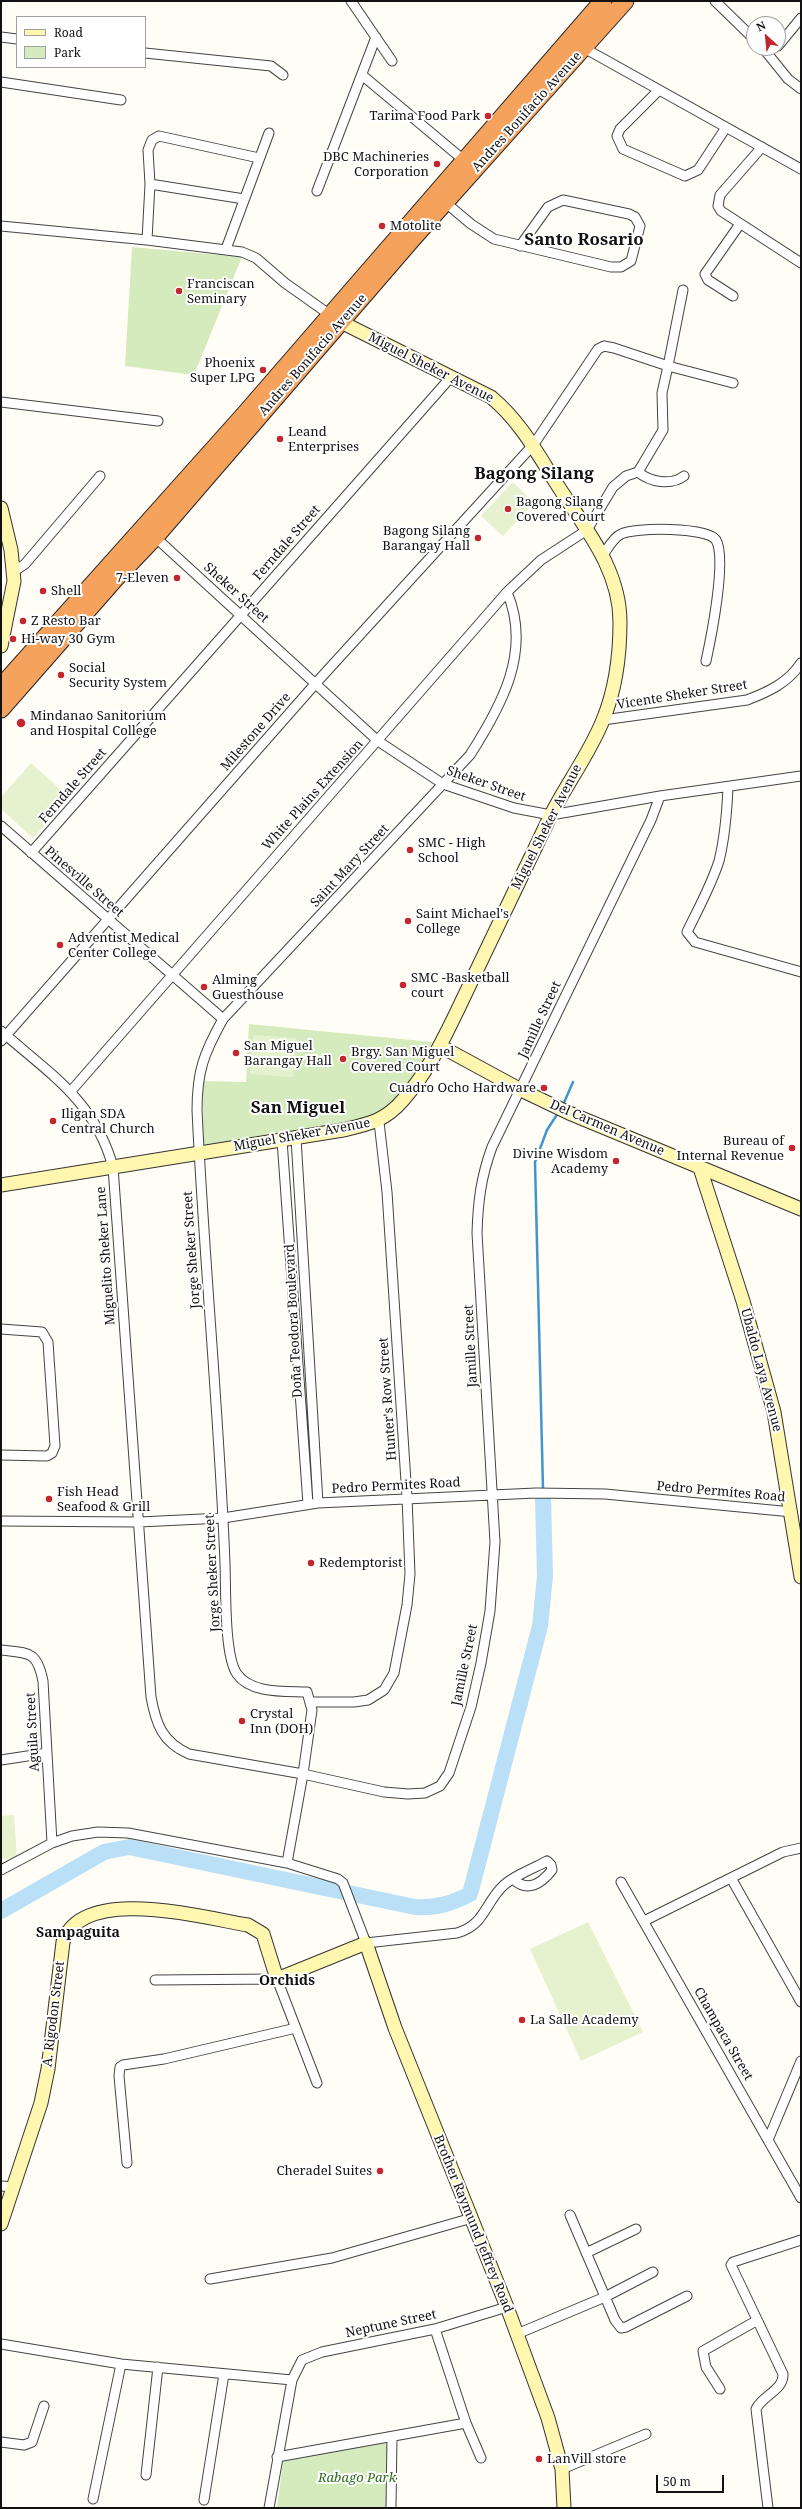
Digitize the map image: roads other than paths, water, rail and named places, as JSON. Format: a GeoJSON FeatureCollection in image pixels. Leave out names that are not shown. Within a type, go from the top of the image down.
{"type":"FeatureCollection","features":[{"type":"Feature","properties":{"kind":"highway","name":"Andres Bonifacio Avenue"},"geometry":{"type":"LineString","coordinates":[[4,696],[155,537],[335,319],[470,165],[603,1]]}},
{"type":"Feature","properties":{"kind":"highway","name":"Andres Bonifacio Avenue"},"geometry":{"type":"LineString","coordinates":[[4,696],[240,420],[446,203],[470,165],[584,48],[625,1]]}},
{"type":"Feature","properties":{"kind":"street"},"geometry":{"type":"LineString","coordinates":[[351,1],[392,60]]}},
{"type":"Feature","properties":{"kind":"street"},"geometry":{"type":"LineString","coordinates":[[721,3],[746,30]]}},
{"type":"Feature","properties":{"kind":"street"},"geometry":{"type":"LineString","coordinates":[[786,36],[801,18]]}},
{"type":"Feature","properties":{"kind":"street"},"geometry":{"type":"LineString","coordinates":[[1,37],[16,38]]}},
{"type":"Feature","properties":{"kind":"street"},"geometry":{"type":"LineString","coordinates":[[317,191],[376,37]]}},
{"type":"Feature","properties":{"kind":"street"},"geometry":{"type":"LineString","coordinates":[[584,48],[725,129],[762,147],[801,169]]}},
{"type":"Feature","properties":{"kind":"street"},"geometry":{"type":"LineString","coordinates":[[146,53],[271,66],[283,75]]}},
{"type":"Feature","properties":{"kind":"street"},"geometry":{"type":"LineString","coordinates":[[778,56],[788,79],[801,89]]}},
{"type":"Feature","properties":{"kind":"street"},"geometry":{"type":"LineString","coordinates":[[362,75],[470,165]]}},
{"type":"Feature","properties":{"kind":"street"},"geometry":{"type":"LineString","coordinates":[[1,82],[121,100]]}},
{"type":"Feature","properties":{"kind":"street"},"geometry":{"type":"LineString","coordinates":[[658,91],[620,129],[617,136],[623,149],[685,176],[698,170],[725,129]]}},
{"type":"Feature","properties":{"kind":"street"},"geometry":{"type":"LineString","coordinates":[[226,249],[269,133]]}},
{"type":"Feature","properties":{"kind":"street"},"geometry":{"type":"LineString","coordinates":[[147,240],[150,184],[148,150],[152,140],[159,136],[259,158]]}},
{"type":"Feature","properties":{"kind":"street"},"geometry":{"type":"LineString","coordinates":[[762,147],[717,200],[721,211],[801,263]]}},
{"type":"Feature","properties":{"kind":"street"},"geometry":{"type":"LineString","coordinates":[[150,184],[244,199]]}},
{"type":"Feature","properties":{"kind":"street"},"geometry":{"type":"LineString","coordinates":[[446,203],[471,224],[494,239],[520,246],[611,267],[621,267],[631,262],[640,226],[635,217],[629,214],[563,200],[548,207],[520,246]]}},
{"type":"Feature","properties":{"kind":"street"},"geometry":{"type":"LineString","coordinates":[[733,296],[708,280],[705,274],[740,224]]}},
{"type":"Feature","properties":{"kind":"street"},"geometry":{"type":"LineString","coordinates":[[1,226],[147,240],[242,252],[256,258],[285,283],[335,319]]}},
{"type":"Feature","properties":{"kind":"street"},"geometry":{"type":"LineString","coordinates":[[587,530],[613,487],[626,476],[638,472],[663,430],[662,393],[683,290]]}},
{"type":"Feature","properties":{"kind":"street","name":"Miguel Sheker Avenue"},"geometry":{"type":"LineString","coordinates":[[1,1186],[296,1138],[379,1122],[402,1101],[440,1046],[551,815],[603,720],[613,685],[620,621],[616,589],[603,554],[534,444],[508,411],[491,397],[335,319]]}},
{"type":"Feature","properties":{"kind":"street","name":"Milestone Drive"},"geometry":{"type":"LineString","coordinates":[[3,1036],[109,920],[316,683],[534,444],[598,349],[604,346],[614,348],[668,366]]}},
{"type":"Feature","properties":{"kind":"street"},"geometry":{"type":"LineString","coordinates":[[668,366],[733,383]]}},
{"type":"Feature","properties":{"kind":"street","name":"Ferndale Street"},"geometry":{"type":"LineString","coordinates":[[32,853],[451,377]]}},
{"type":"Feature","properties":{"kind":"street"},"geometry":{"type":"LineString","coordinates":[[1,402],[158,420]]}},
{"type":"Feature","properties":{"kind":"street"},"geometry":{"type":"LineString","coordinates":[[638,472],[643,476],[665,482],[673,482],[684,476]]}},
{"type":"Feature","properties":{"kind":"street"},"geometry":{"type":"LineString","coordinates":[[13,572],[25,564],[100,476]]}},
{"type":"Feature","properties":{"kind":"street"},"geometry":{"type":"LineString","coordinates":[[1,508],[13,572],[13,591],[1,646]]}},
{"type":"Feature","properties":{"kind":"street","name":"White Plains Extension"},"geometry":{"type":"LineString","coordinates":[[72,1091],[170,975],[378,741],[507,592],[541,560],[587,530]]}},
{"type":"Feature","properties":{"kind":"street"},"geometry":{"type":"LineString","coordinates":[[603,554],[621,534],[632,530],[699,531],[710,535],[716,540],[719,560],[716,603],[706,661]]}},
{"type":"Feature","properties":{"kind":"street","name":"Sheker Street"},"geometry":{"type":"LineString","coordinates":[[155,537],[378,741],[443,784],[514,808],[551,815],[660,796],[801,776]]}},
{"type":"Feature","properties":{"kind":"street","name":"Saint Mary Street"},"geometry":{"type":"LineString","coordinates":[[199,1153],[197,1081],[207,1047],[223,1019],[470,755],[488,728],[504,694],[514,660],[518,634],[514,609],[507,592]]}},
{"type":"Feature","properties":{"kind":"street","name":"Vicente Sheker Street"},"geometry":{"type":"LineString","coordinates":[[603,720],[747,700],[767,692],[783,682],[801,663]]}},
{"type":"Feature","properties":{"kind":"street"},"geometry":{"type":"LineString","coordinates":[[728,787],[724,830],[718,861],[705,897],[687,932],[688,936],[695,942],[801,972]]}},
{"type":"Feature","properties":{"kind":"street","name":"Jamille Street"},"geometry":{"type":"LineString","coordinates":[[303,1774],[364,1788],[408,1794],[425,1793],[440,1786],[450,1773],[471,1707],[490,1611],[495,1542],[477,1233],[478,1202],[482,1174],[492,1147],[651,820],[660,796]]}},
{"type":"Feature","properties":{"kind":"street","name":"Pinesville Street"},"geometry":{"type":"LineString","coordinates":[[1,826],[170,975],[223,1019]]}},
{"type":"Feature","properties":{"kind":"street","name":"Miguelito Sheker Lane"},"geometry":{"type":"LineString","coordinates":[[3,1036],[72,1091],[98,1128],[112,1167],[151,1697],[155,1721],[163,1736],[176,1748],[189,1754],[303,1774]]}},
{"type":"Feature","properties":{"kind":"street","name":"Del Carmen Avenue"},"geometry":{"type":"LineString","coordinates":[[440,1046],[521,1090],[569,1113],[801,1209]]}},
{"type":"Feature","properties":{"kind":"street","name":"Hunter's Row Street"},"geometry":{"type":"LineString","coordinates":[[310,1702],[354,1702],[368,1700],[384,1690],[390,1684],[400,1646],[408,1590],[407,1497],[387,1192],[379,1122]]}},
{"type":"Feature","properties":{"kind":"street","name":"Doña Teodora Boulevard"},"geometry":{"type":"LineString","coordinates":[[296,1138],[318,1503]]}},
{"type":"Feature","properties":{"kind":"street","name":"Doña Teodora Boulevard"},"geometry":{"type":"LineString","coordinates":[[282,1140],[308,1504]]}},
{"type":"Feature","properties":{"kind":"street","name":"Jorge Sheker Street"},"geometry":{"type":"LineString","coordinates":[[199,1153],[223,1518],[229,1635],[232,1662],[237,1674],[246,1683],[258,1688],[306,1692],[310,1702]]}},
{"type":"Feature","properties":{"kind":"street","name":"Ubaldo Laya Avenue"},"geometry":{"type":"LineString","coordinates":[[700,1168],[742,1301],[774,1412],[792,1512],[801,1577]]}},
{"type":"Feature","properties":{"kind":"street"},"geometry":{"type":"LineString","coordinates":[[1,1330],[42,1332],[45,1334],[48,1342],[55,1446],[52,1453],[47,1456],[1,1455]]}},
{"type":"Feature","properties":{"kind":"street","name":"Pedro Permites Road"},"geometry":{"type":"LineString","coordinates":[[1,1521],[139,1522],[223,1518],[318,1503],[407,1497],[492,1495],[536,1492],[605,1494],[792,1512]]}},
{"type":"Feature","properties":{"kind":"street","name":"Aguila Street"},"geometry":{"type":"LineString","coordinates":[[1,1650],[30,1654],[36,1658],[43,1681],[52,1843]]}},
{"type":"Feature","properties":{"kind":"street"},"geometry":{"type":"LineString","coordinates":[[287,1863],[303,1774],[312,1710],[310,1702]]}},
{"type":"Feature","properties":{"kind":"street"},"geometry":{"type":"LineString","coordinates":[[1,1760],[48,1753]]}},
{"type":"Feature","properties":{"kind":"street"},"geometry":{"type":"LineString","coordinates":[[1,1870],[52,1843],[72,1836],[98,1832],[128,1833],[287,1863],[338,1879],[347,1890],[366,1943]]}},
{"type":"Feature","properties":{"kind":"street"},"geometry":{"type":"LineString","coordinates":[[644,1921],[783,1852],[801,1848]]}},
{"type":"Feature","properties":{"kind":"street"},"geometry":{"type":"LineString","coordinates":[[731,1878],[801,2002]]}},
{"type":"Feature","properties":{"kind":"street"},"geometry":{"type":"LineString","coordinates":[[155,1980],[277,1979],[366,1943],[457,1933],[469,1929],[477,1924],[501,1888],[514,1880]]}},
{"type":"Feature","properties":{"kind":"street","name":"Champaca Street"},"geometry":{"type":"LineString","coordinates":[[621,1882],[801,2198]]}},
{"type":"Feature","properties":{"kind":"street","name":"A. Rigodon Street"},"geometry":{"type":"LineString","coordinates":[[1,2224],[41,2102],[48,2069],[63,1942],[66,1931],[73,1923],[90,1915],[114,1908],[140,1909],[248,1925],[263,1934],[277,1979]]}},
{"type":"Feature","properties":{"kind":"street","name":"Brother Raymund Jeffrey Road"},"geometry":{"type":"LineString","coordinates":[[366,1943],[395,2028],[507,2307],[548,2418],[562,2469],[564,2508]]}},
{"type":"Feature","properties":{"kind":"street"},"geometry":{"type":"LineString","coordinates":[[277,1979],[317,2083]]}},
{"type":"Feature","properties":{"kind":"street"},"geometry":{"type":"LineString","coordinates":[[126,2163],[119,2076],[120,2067],[123,2065],[164,2059],[296,2028]]}},
{"type":"Feature","properties":{"kind":"street"},"geometry":{"type":"LineString","coordinates":[[768,2140],[801,2061]]}},
{"type":"Feature","properties":{"kind":"street"},"geometry":{"type":"LineString","coordinates":[[1,2186],[14,2187]]}},
{"type":"Feature","properties":{"kind":"street"},"geometry":{"type":"LineString","coordinates":[[570,2215],[617,2325],[621,2328],[626,2327],[687,2296]]}},
{"type":"Feature","properties":{"kind":"street"},"geometry":{"type":"LineString","coordinates":[[210,2279],[332,2258],[472,2218]]}},
{"type":"Feature","properties":{"kind":"street"},"geometry":{"type":"LineString","coordinates":[[586,2252],[636,2229]]}},
{"type":"Feature","properties":{"kind":"street"},"geometry":{"type":"LineString","coordinates":[[768,2508],[756,2409],[760,2401],[780,2386],[784,2380],[783,2374],[731,2270],[733,2262],[801,2240]]}},
{"type":"Feature","properties":{"kind":"street"},"geometry":{"type":"LineString","coordinates":[[517,2334],[605,2297],[653,2272]]}},
{"type":"Feature","properties":{"kind":"street","name":"Neptune Street"},"geometry":{"type":"LineString","coordinates":[[269,2508],[292,2380],[302,2360],[311,2355],[435,2329],[507,2307]]}},
{"type":"Feature","properties":{"kind":"street"},"geometry":{"type":"LineString","coordinates":[[720,2389],[706,2367],[703,2351],[756,2321]]}},
{"type":"Feature","properties":{"kind":"street"},"geometry":{"type":"LineString","coordinates":[[435,2329],[466,2423],[481,2458]]}},
{"type":"Feature","properties":{"kind":"street"},"geometry":{"type":"LineString","coordinates":[[1,2344],[121,2364],[292,2380]]}},
{"type":"Feature","properties":{"kind":"street"},"geometry":{"type":"LineString","coordinates":[[93,2499],[121,2364]]}},
{"type":"Feature","properties":{"kind":"street"},"geometry":{"type":"LineString","coordinates":[[146,2475],[158,2367]]}},
{"type":"Feature","properties":{"kind":"street"},"geometry":{"type":"LineString","coordinates":[[204,2500],[224,2374]]}},
{"type":"Feature","properties":{"kind":"street"},"geometry":{"type":"LineString","coordinates":[[1,2442],[24,2445],[32,2442],[44,2406]]}},
{"type":"Feature","properties":{"kind":"street"},"geometry":{"type":"LineString","coordinates":[[277,2457],[466,2423]]}},
{"type":"Feature","properties":{"kind":"street"},"geometry":{"type":"LineString","coordinates":[[562,2469],[646,2434]]}},
{"type":"Feature","properties":{"kind":"street"},"geometry":{"type":"LineString","coordinates":[[391,2508],[392,2437]]}},
{"type":"Feature","properties":{"kind":"waterway"},"geometry":{"type":"LineString","coordinates":[[563,1105],[573,1082]]}},
{"type":"Feature","properties":{"kind":"waterway"},"geometry":{"type":"LineString","coordinates":[[543,1489],[535,1162],[547,1130],[558,1113]]}},
{"type":"Feature","properties":{"kind":"waterway"},"geometry":{"type":"LineString","coordinates":[[1,1911],[104,1852],[129,1847],[415,1907],[444,1905],[470,1894],[540,1626],[545,1576],[543,1498]]}},
{"type":"Feature","properties":{"kind":"place","name":"Tarima Food Park"},"geometry":{"type":"Point","coordinates":[488,116]}},
{"type":"Feature","properties":{"kind":"place","name":"DBC Machineries Corporation"},"geometry":{"type":"Point","coordinates":[437,164]}},
{"type":"Feature","properties":{"kind":"place","name":"Motolite"},"geometry":{"type":"Point","coordinates":[382,226]}},
{"type":"Feature","properties":{"kind":"place","name":"Franciscan Seminary"},"geometry":{"type":"Point","coordinates":[179,291]}},
{"type":"Feature","properties":{"kind":"place","name":"Phoenix Super LPG"},"geometry":{"type":"Point","coordinates":[263,370]}},
{"type":"Feature","properties":{"kind":"place","name":"Leand Enterprises"},"geometry":{"type":"Point","coordinates":[280,439]}},
{"type":"Feature","properties":{"kind":"place","name":"Bagong Silang Covered Court"},"geometry":{"type":"Point","coordinates":[508,509]}},
{"type":"Feature","properties":{"kind":"place","name":"Bagong Silang Barangay Hall"},"geometry":{"type":"Point","coordinates":[478,538]}},
{"type":"Feature","properties":{"kind":"place","name":"7-Eleven"},"geometry":{"type":"Point","coordinates":[177,578]}},
{"type":"Feature","properties":{"kind":"place","name":"Shell"},"geometry":{"type":"Point","coordinates":[43,591]}},
{"type":"Feature","properties":{"kind":"place","name":"Z Resto Bar"},"geometry":{"type":"Point","coordinates":[23,621]}},
{"type":"Feature","properties":{"kind":"place","name":"Hi-way 30 Gym"},"geometry":{"type":"Point","coordinates":[13,639]}},
{"type":"Feature","properties":{"kind":"place","name":"Social Security System"},"geometry":{"type":"Point","coordinates":[61,675]}},
{"type":"Feature","properties":{"kind":"place","name":"Mindanao Sanitorium and Hospital College"},"geometry":{"type":"Point","coordinates":[21,723]}},
{"type":"Feature","properties":{"kind":"place","name":"SMC - High School"},"geometry":{"type":"Point","coordinates":[410,850]}},
{"type":"Feature","properties":{"kind":"place","name":"Saint Michael's College"},"geometry":{"type":"Point","coordinates":[408,921]}},
{"type":"Feature","properties":{"kind":"place","name":"Adventist Medical Center College"},"geometry":{"type":"Point","coordinates":[60,945]}},
{"type":"Feature","properties":{"kind":"place","name":"SMC -Basketball court"},"geometry":{"type":"Point","coordinates":[403,985]}},
{"type":"Feature","properties":{"kind":"place","name":"Alming Guesthouse"},"geometry":{"type":"Point","coordinates":[204,987]}},
{"type":"Feature","properties":{"kind":"place","name":"San Miguel Barangay Hall"},"geometry":{"type":"Point","coordinates":[236,1053]}},
{"type":"Feature","properties":{"kind":"place","name":"Brgy. San Miguel Covered Court"},"geometry":{"type":"Point","coordinates":[343,1059]}},
{"type":"Feature","properties":{"kind":"place","name":"Cuadro Ocho Hardware"},"geometry":{"type":"Point","coordinates":[544,1088]}},
{"type":"Feature","properties":{"kind":"place","name":"Iligan SDA Central Church"},"geometry":{"type":"Point","coordinates":[53,1121]}},
{"type":"Feature","properties":{"kind":"place","name":"Bureau of Internal Revenue"},"geometry":{"type":"Point","coordinates":[792,1148]}},
{"type":"Feature","properties":{"kind":"place","name":"Divine Wisdom Academy"},"geometry":{"type":"Point","coordinates":[616,1161]}},
{"type":"Feature","properties":{"kind":"place","name":"Fish Head Seafood & Grill"},"geometry":{"type":"Point","coordinates":[49,1499]}},
{"type":"Feature","properties":{"kind":"place","name":"Redemptorist"},"geometry":{"type":"Point","coordinates":[311,1563]}},
{"type":"Feature","properties":{"kind":"place","name":"Crystal Inn (DOH)"},"geometry":{"type":"Point","coordinates":[242,1721]}},
{"type":"Feature","properties":{"kind":"place","name":"La Salle Academy"},"geometry":{"type":"Point","coordinates":[522,2020]}},
{"type":"Feature","properties":{"kind":"place","name":"Cheradel Suites"},"geometry":{"type":"Point","coordinates":[380,2171]}},
{"type":"Feature","properties":{"kind":"place","name":"LanVill store"},"geometry":{"type":"Point","coordinates":[539,2459]}},
{"type":"Feature","properties":{"kind":"district","name":"Santo Rosario"},"geometry":{"type":"Point","coordinates":[584,240]}},
{"type":"Feature","properties":{"kind":"district","name":"Bagong Silang"},"geometry":{"type":"Point","coordinates":[534,474]}},
{"type":"Feature","properties":{"kind":"district","name":"San Miguel"},"geometry":{"type":"Point","coordinates":[298,1108]}},
{"type":"Feature","properties":{"kind":"district","name":"Sampaguita"},"geometry":{"type":"Point","coordinates":[78,1933]}},
{"type":"Feature","properties":{"kind":"district","name":"Orchids"},"geometry":{"type":"Point","coordinates":[287,1981]}},
{"type":"Feature","properties":{"kind":"park label","name":"Rabago Park"},"geometry":{"type":"Point","coordinates":[357,2478]}}]}
